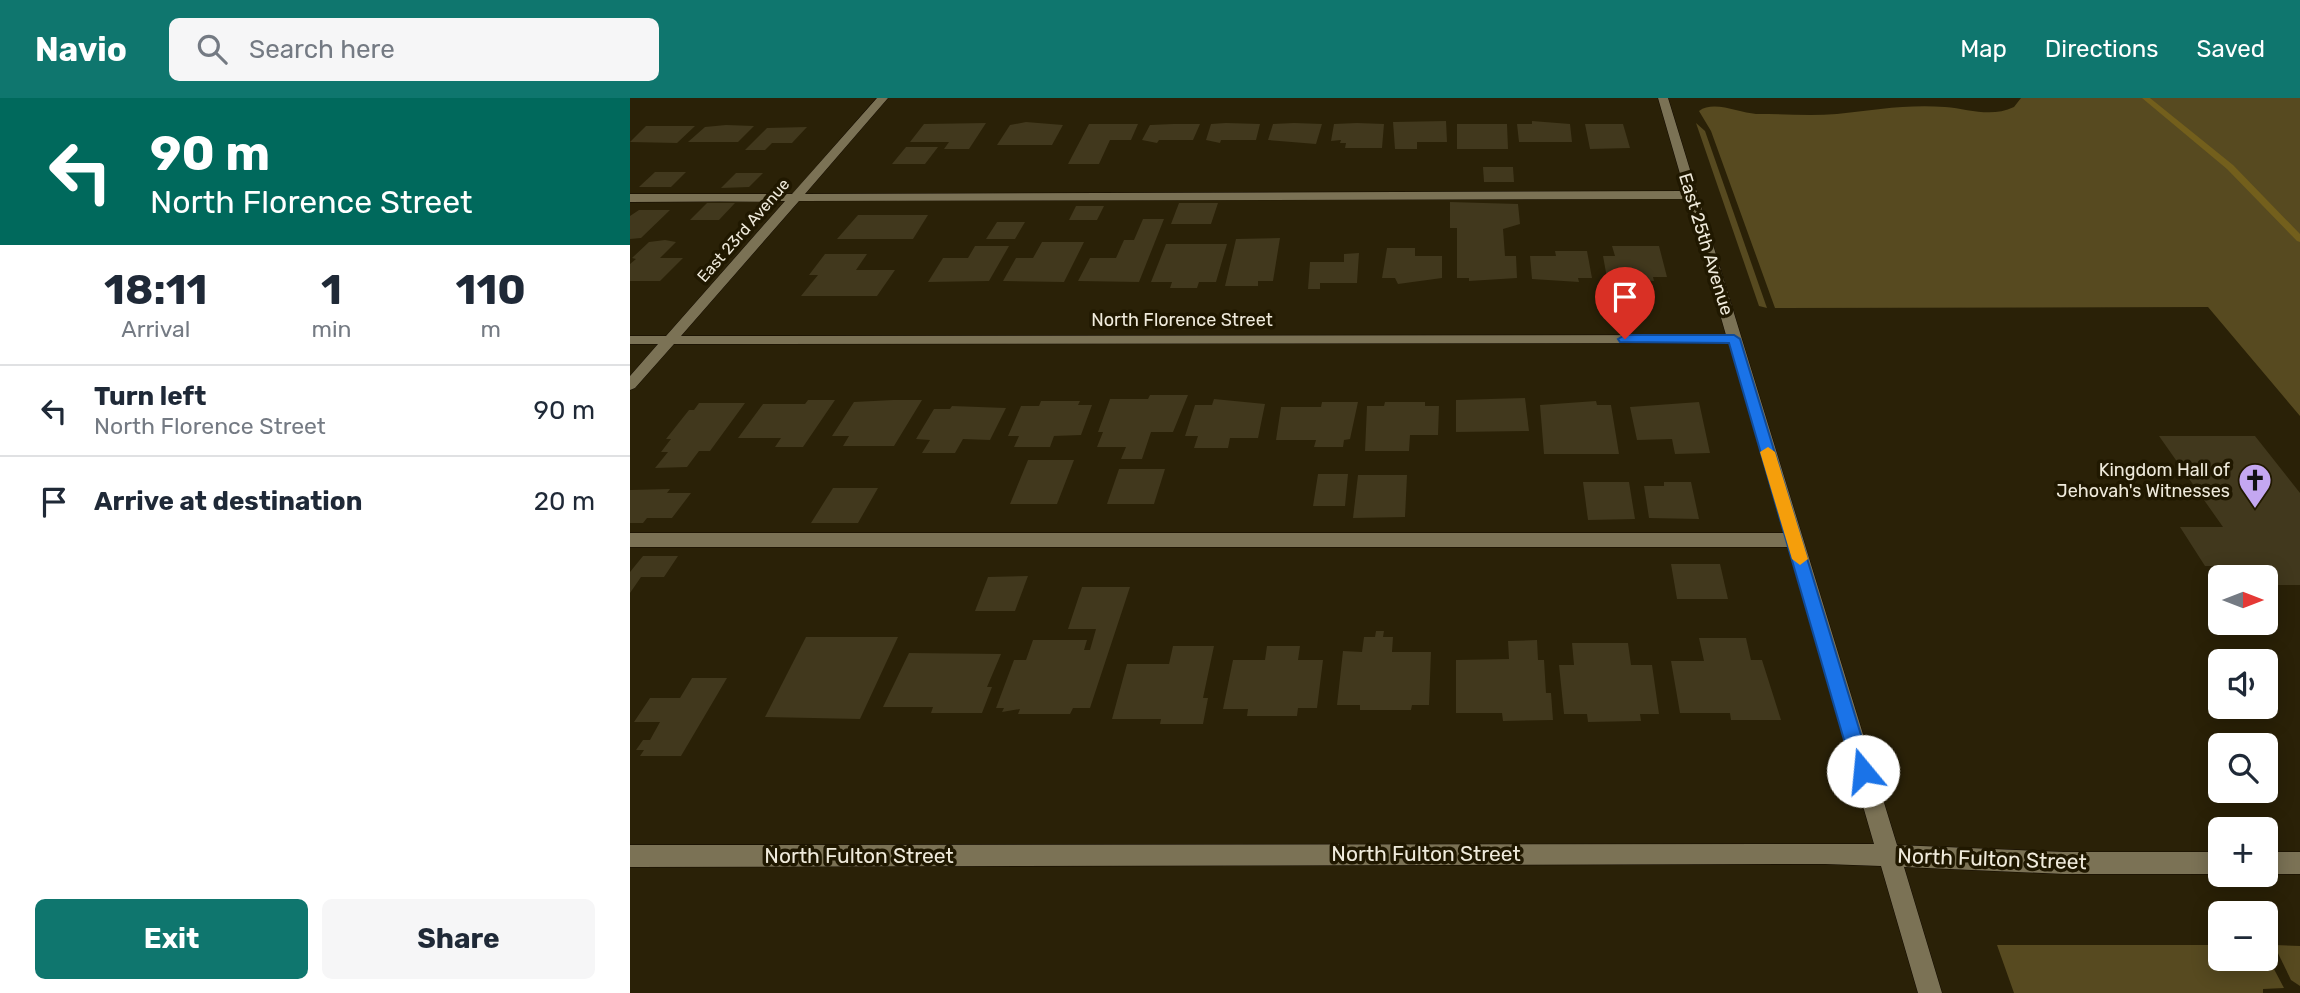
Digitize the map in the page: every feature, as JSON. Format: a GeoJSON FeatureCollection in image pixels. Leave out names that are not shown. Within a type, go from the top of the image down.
{"type":"FeatureCollection","features":[{"type":"Feature","properties":{"kind":"street","name":"East 23rd Avenue"},"geometry":{"type":"LineString","coordinates":[[630,386],[883,98]]}},
{"type":"Feature","properties":{"kind":"street","name":"East 25th Avenue"},"geometry":{"type":"LineString","coordinates":[[1663,98],[1930,993]]}},
{"type":"Feature","properties":{"kind":"street"},"geometry":{"type":"LineString","coordinates":[[630,198],[1691,195]]}},
{"type":"Feature","properties":{"kind":"street","name":"North Florence Street"},"geometry":{"type":"LineString","coordinates":[[630,340],[1734,339]]}},
{"type":"Feature","properties":{"kind":"street"},"geometry":{"type":"LineString","coordinates":[[630,540],[1794,540]]}},
{"type":"Feature","properties":{"kind":"street","name":"North Fulton Street"},"geometry":{"type":"LineString","coordinates":[[630,856],[1888,854],[1957,860],[2208,863]]}},
{"type":"Feature","properties":{"kind":"street"},"geometry":{"type":"LineString","coordinates":[[2278,863],[2300,863]]}},
{"type":"Feature","properties":{"kind":"shaded area"},"geometry":{"type":"Polygon","coordinates":[[[2021,98],[2300,98],[2300,416],[2208,307],[1775,308],[1711,131],[1699,111],[1719,107],[1756,114],[1817,115],[1931,106],[1997,112],[2014,107],[2021,98]]]}},
{"type":"Feature","properties":{"kind":"shaded area"},"geometry":{"type":"Polygon","coordinates":[[[1696,123],[1705,131],[1767,308],[1759,306],[1696,123]]]}},
{"type":"Feature","properties":{"kind":"shaded area"},"geometry":{"type":"Polygon","coordinates":[[[1997,945],[2208,945],[2208,971],[2275,971],[2284,988],[2263,989],[2263,993],[2014,993],[1997,945]]]}},
{"type":"Feature","properties":{"kind":"shaded area"},"geometry":{"type":"Polygon","coordinates":[[[2278,945],[2300,946],[2300,986],[2291,980],[2278,953],[2278,945]]]}},
{"type":"Feature","properties":{"kind":"building"},"geometry":{"type":"Polygon","coordinates":[[[1446,121],[1447,142],[1417,142],[1417,149],[1395,149],[1393,122],[1446,121]]]}},
{"type":"Feature","properties":{"kind":"building"},"geometry":{"type":"Polygon","coordinates":[[[1532,121],[1570,124],[1572,142],[1519,142],[1517,124],[1532,124],[1532,121]]]}},
{"type":"Feature","properties":{"kind":"building"},"geometry":{"type":"Polygon","coordinates":[[[1026,122],[1063,125],[1052,145],[997,145],[1010,125],[1026,122]]]}},
{"type":"Feature","properties":{"kind":"building"},"geometry":{"type":"Polygon","coordinates":[[[986,123],[969,149],[944,149],[949,142],[910,142],[924,124],[986,123]]]}},
{"type":"Feature","properties":{"kind":"building"},"geometry":{"type":"Polygon","coordinates":[[[1089,124],[1138,124],[1131,140],[1110,140],[1099,164],[1068,164],[1089,124]]]}},
{"type":"Feature","properties":{"kind":"building"},"geometry":{"type":"Polygon","coordinates":[[[1200,124],[1193,140],[1159,140],[1157,143],[1142,140],[1150,125],[1200,124]]]}},
{"type":"Feature","properties":{"kind":"building"},"geometry":{"type":"Polygon","coordinates":[[[1211,124],[1260,124],[1256,140],[1221,140],[1220,143],[1206,140],[1211,124]]]}},
{"type":"Feature","properties":{"kind":"building"},"geometry":{"type":"Polygon","coordinates":[[[1273,124],[1322,124],[1316,144],[1268,140],[1273,124]]]}},
{"type":"Feature","properties":{"kind":"building"},"geometry":{"type":"Polygon","coordinates":[[[1334,124],[1384,124],[1382,148],[1345,148],[1346,143],[1340,143],[1341,140],[1331,141],[1334,124]]]}},
{"type":"Feature","properties":{"kind":"building"},"geometry":{"type":"Polygon","coordinates":[[[1457,124],[1507,124],[1508,149],[1457,149],[1457,124]]]}},
{"type":"Feature","properties":{"kind":"building"},"geometry":{"type":"Polygon","coordinates":[[[1585,124],[1623,124],[1630,148],[1590,149],[1585,124]]]}},
{"type":"Feature","properties":{"kind":"building"},"geometry":{"type":"Polygon","coordinates":[[[646,126],[695,126],[677,143],[630,142],[646,126]]]}},
{"type":"Feature","properties":{"kind":"building"},"geometry":{"type":"Polygon","coordinates":[[[754,126],[738,142],[688,142],[705,127],[754,126]]]}},
{"type":"Feature","properties":{"kind":"building"},"geometry":{"type":"Polygon","coordinates":[[[807,127],[792,143],[772,143],[765,150],[745,150],[767,128],[807,127]]]}},
{"type":"Feature","properties":{"kind":"building"},"geometry":{"type":"Polygon","coordinates":[[[906,147],[938,147],[925,164],[892,164],[906,147]]]}},
{"type":"Feature","properties":{"kind":"building"},"geometry":{"type":"Polygon","coordinates":[[[1483,167],[1513,167],[1514,182],[1484,182],[1483,167]]]}},
{"type":"Feature","properties":{"kind":"building"},"geometry":{"type":"Polygon","coordinates":[[[655,172],[686,172],[671,187],[639,187],[655,172]]]}},
{"type":"Feature","properties":{"kind":"building"},"geometry":{"type":"Polygon","coordinates":[[[736,173],[763,173],[749,187],[721,188],[736,173]]]}},
{"type":"Feature","properties":{"kind":"building"},"geometry":{"type":"Polygon","coordinates":[[[1450,202],[1518,204],[1520,224],[1503,229],[1505,256],[1516,256],[1517,278],[1469,281],[1469,278],[1457,278],[1457,228],[1450,228],[1450,202]]]}},
{"type":"Feature","properties":{"kind":"building"},"geometry":{"type":"Polygon","coordinates":[[[707,203],[735,203],[719,220],[690,220],[707,203]]]}},
{"type":"Feature","properties":{"kind":"building"},"geometry":{"type":"Polygon","coordinates":[[[1179,203],[1218,203],[1211,224],[1171,224],[1179,203]]]}},
{"type":"Feature","properties":{"kind":"building"},"geometry":{"type":"Polygon","coordinates":[[[1076,206],[1104,206],[1097,220],[1069,220],[1076,206]]]}},
{"type":"Feature","properties":{"kind":"building"},"geometry":{"type":"Polygon","coordinates":[[[639,210],[670,210],[641,238],[630,239],[630,216],[639,210]]]}},
{"type":"Feature","properties":{"kind":"building"},"geometry":{"type":"Polygon","coordinates":[[[858,215],[928,215],[913,239],[837,239],[858,215]]]}},
{"type":"Feature","properties":{"kind":"building"},"geometry":{"type":"Polygon","coordinates":[[[1143,219],[1164,219],[1139,282],[1078,281],[1090,258],[1116,258],[1124,240],[1134,240],[1143,219]]]}},
{"type":"Feature","properties":{"kind":"building"},"geometry":{"type":"Polygon","coordinates":[[[997,222],[1025,222],[1015,239],[986,239],[997,222]]]}},
{"type":"Feature","properties":{"kind":"building"},"geometry":{"type":"Polygon","coordinates":[[[1280,238],[1273,281],[1258,281],[1258,286],[1225,286],[1236,239],[1280,238]]]}},
{"type":"Feature","properties":{"kind":"building"},"geometry":{"type":"Polygon","coordinates":[[[649,242],[676,242],[660,258],[683,258],[660,281],[630,281],[630,264],[636,259],[632,258],[649,242]]]}},
{"type":"Feature","properties":{"kind":"building"},"geometry":{"type":"Polygon","coordinates":[[[1042,242],[1084,242],[1064,282],[1003,281],[1016,258],[1033,258],[1042,242]]]}},
{"type":"Feature","properties":{"kind":"building"},"geometry":{"type":"Polygon","coordinates":[[[1166,244],[1227,244],[1216,282],[1199,282],[1197,288],[1170,288],[1172,282],[1151,282],[1166,244]]]}},
{"type":"Feature","properties":{"kind":"building"},"geometry":{"type":"Polygon","coordinates":[[[975,246],[1009,246],[989,281],[928,282],[943,258],[968,258],[975,246]]]}},
{"type":"Feature","properties":{"kind":"building"},"geometry":{"type":"Polygon","coordinates":[[[1612,246],[1659,246],[1667,277],[1653,277],[1654,281],[1607,278],[1603,256],[1615,256],[1612,246]]]}},
{"type":"Feature","properties":{"kind":"building"},"geometry":{"type":"Polygon","coordinates":[[[1387,248],[1415,248],[1415,256],[1442,256],[1442,278],[1398,284],[1395,278],[1382,278],[1387,248]]]}},
{"type":"Feature","properties":{"kind":"building"},"geometry":{"type":"Polygon","coordinates":[[[1555,251],[1587,251],[1592,278],[1578,278],[1579,282],[1532,279],[1530,256],[1556,256],[1555,251]]]}},
{"type":"Feature","properties":{"kind":"building"},"geometry":{"type":"Polygon","coordinates":[[[1359,253],[1357,283],[1320,283],[1320,289],[1308,289],[1310,262],[1344,262],[1344,254],[1359,253]]]}},
{"type":"Feature","properties":{"kind":"building"},"geometry":{"type":"Polygon","coordinates":[[[825,254],[867,254],[856,270],[895,270],[877,296],[801,296],[818,275],[809,275],[825,254]]]}},
{"type":"Feature","properties":{"kind":"building"},"geometry":{"type":"Polygon","coordinates":[[[1150,395],[1188,395],[1173,432],[1151,432],[1142,459],[1121,459],[1126,447],[1097,447],[1103,432],[1098,432],[1110,399],[1148,399],[1150,395]]]}},
{"type":"Feature","properties":{"kind":"building"},"geometry":{"type":"Polygon","coordinates":[[[1525,398],[1529,431],[1456,432],[1456,400],[1525,398]]]}},
{"type":"Feature","properties":{"kind":"building"},"geometry":{"type":"Polygon","coordinates":[[[1214,399],[1265,404],[1258,438],[1230,438],[1228,448],[1194,448],[1198,436],[1185,436],[1195,405],[1212,405],[1214,399]]]}},
{"type":"Feature","properties":{"kind":"building"},"geometry":{"type":"Polygon","coordinates":[[[808,400],[835,400],[803,447],[775,447],[781,438],[738,438],[763,404],[805,404],[808,400]]]}},
{"type":"Feature","properties":{"kind":"building"},"geometry":{"type":"Polygon","coordinates":[[[922,400],[894,446],[843,446],[849,436],[832,436],[854,402],[922,400]]]}},
{"type":"Feature","properties":{"kind":"building"},"geometry":{"type":"Polygon","coordinates":[[[1041,401],[1080,401],[1078,405],[1092,405],[1081,435],[1054,436],[1050,447],[1014,447],[1019,436],[1008,436],[1021,406],[1039,406],[1041,401]]]}},
{"type":"Feature","properties":{"kind":"building"},"geometry":{"type":"Polygon","coordinates":[[[1596,401],[1597,405],[1611,405],[1619,454],[1544,454],[1540,405],[1596,401]]]}},
{"type":"Feature","properties":{"kind":"building"},"geometry":{"type":"Polygon","coordinates":[[[1322,402],[1358,402],[1350,439],[1344,440],[1343,447],[1314,447],[1316,440],[1276,440],[1281,407],[1321,407],[1322,402]]]}},
{"type":"Feature","properties":{"kind":"building"},"geometry":{"type":"Polygon","coordinates":[[[1385,402],[1425,402],[1425,406],[1439,406],[1438,435],[1410,435],[1409,451],[1365,451],[1367,406],[1384,406],[1385,402]]]}},
{"type":"Feature","properties":{"kind":"building"},"geometry":{"type":"Polygon","coordinates":[[[1699,402],[1710,453],[1675,454],[1672,439],[1637,440],[1630,407],[1699,402]]]}},
{"type":"Feature","properties":{"kind":"building"},"geometry":{"type":"Polygon","coordinates":[[[699,403],[745,403],[710,451],[699,451],[687,467],[655,468],[668,452],[661,452],[671,439],[666,439],[689,410],[694,410],[699,403]]]}},
{"type":"Feature","properties":{"kind":"building"},"geometry":{"type":"Polygon","coordinates":[[[952,406],[1006,408],[990,440],[963,439],[955,453],[922,453],[930,440],[916,439],[934,409],[950,409],[952,406]]]}},
{"type":"Feature","properties":{"kind":"building","name":"Kingdom Hall of Jehovah's Witnesses"},"geometry":{"type":"Polygon","coordinates":[[[2159,436],[2255,436],[2300,493],[2300,585],[2278,585],[2278,565],[2205,566],[2180,527],[2223,527],[2159,436]]]}},
{"type":"Feature","properties":{"kind":"building"},"geometry":{"type":"Polygon","coordinates":[[[1028,460],[1074,460],[1057,504],[1010,504],[1028,460]]]}},
{"type":"Feature","properties":{"kind":"building"},"geometry":{"type":"Polygon","coordinates":[[[1119,469],[1165,469],[1154,504],[1107,504],[1119,469]]]}},
{"type":"Feature","properties":{"kind":"building"},"geometry":{"type":"Polygon","coordinates":[[[1318,474],[1348,474],[1345,506],[1313,506],[1318,474]]]}},
{"type":"Feature","properties":{"kind":"building"},"geometry":{"type":"Polygon","coordinates":[[[1358,475],[1407,475],[1405,517],[1353,518],[1358,475]]]}},
{"type":"Feature","properties":{"kind":"building"},"geometry":{"type":"Polygon","coordinates":[[[1583,482],[1629,482],[1635,519],[1588,520],[1583,482]]]}},
{"type":"Feature","properties":{"kind":"building"},"geometry":{"type":"Polygon","coordinates":[[[1664,482],[1691,482],[1699,519],[1649,518],[1644,486],[1664,486],[1664,482]]]}},
{"type":"Feature","properties":{"kind":"building"},"geometry":{"type":"Polygon","coordinates":[[[833,488],[878,488],[858,523],[811,523],[833,488]]]}},
{"type":"Feature","properties":{"kind":"building"},"geometry":{"type":"Polygon","coordinates":[[[670,489],[667,493],[691,493],[672,518],[647,518],[643,523],[630,523],[630,490],[670,489]]]}},
{"type":"Feature","properties":{"kind":"building"},"geometry":{"type":"Polygon","coordinates":[[[643,556],[678,556],[664,577],[641,577],[630,593],[630,572],[643,556]]]}},
{"type":"Feature","properties":{"kind":"building"},"geometry":{"type":"Polygon","coordinates":[[[1671,564],[1720,564],[1728,599],[1677,599],[1671,564]]]}},
{"type":"Feature","properties":{"kind":"building"},"geometry":{"type":"Polygon","coordinates":[[[1028,576],[1015,611],[975,611],[988,577],[1028,576]]]}},
{"type":"Feature","properties":{"kind":"building"},"geometry":{"type":"Polygon","coordinates":[[[1082,587],[1130,587],[1090,708],[1073,708],[1070,714],[1018,714],[1020,709],[1002,712],[1004,708],[996,708],[1014,660],[1026,660],[1033,640],[1087,640],[1084,650],[1090,650],[1096,629],[1068,629],[1082,587]]]}},
{"type":"Feature","properties":{"kind":"building"},"geometry":{"type":"Polygon","coordinates":[[[1376,631],[1384,631],[1383,637],[1393,637],[1392,652],[1431,652],[1429,705],[1412,705],[1411,710],[1360,710],[1360,705],[1337,705],[1343,651],[1362,652],[1364,637],[1375,637],[1376,631]]]}},
{"type":"Feature","properties":{"kind":"building"},"geometry":{"type":"Polygon","coordinates":[[[806,637],[898,637],[860,719],[765,717],[806,637]]]}},
{"type":"Feature","properties":{"kind":"building"},"geometry":{"type":"Polygon","coordinates":[[[1699,638],[1746,638],[1751,660],[1762,660],[1781,720],[1731,720],[1730,713],[1680,713],[1671,661],[1704,661],[1699,638]]]}},
{"type":"Feature","properties":{"kind":"building"},"geometry":{"type":"Polygon","coordinates":[[[1537,640],[1538,660],[1544,660],[1546,693],[1551,693],[1553,720],[1503,721],[1502,713],[1456,713],[1456,660],[1509,659],[1508,641],[1537,640]]]}},
{"type":"Feature","properties":{"kind":"building"},"geometry":{"type":"Polygon","coordinates":[[[1572,643],[1628,643],[1631,665],[1652,665],[1659,714],[1640,714],[1641,721],[1588,722],[1587,714],[1564,714],[1559,665],[1574,665],[1572,643]]]}},
{"type":"Feature","properties":{"kind":"building"},"geometry":{"type":"Polygon","coordinates":[[[1173,646],[1214,646],[1203,698],[1208,698],[1203,724],[1160,724],[1161,719],[1112,719],[1127,664],[1169,664],[1173,646]]]}},
{"type":"Feature","properties":{"kind":"building"},"geometry":{"type":"Polygon","coordinates":[[[1267,646],[1300,646],[1298,660],[1323,660],[1317,708],[1298,708],[1297,716],[1247,716],[1248,709],[1223,709],[1233,660],[1265,660],[1267,646]]]}},
{"type":"Feature","properties":{"kind":"building"},"geometry":{"type":"Polygon","coordinates":[[[909,653],[1001,654],[987,687],[992,687],[982,713],[931,713],[933,707],[883,707],[909,653]]]}},
{"type":"Feature","properties":{"kind":"building"},"geometry":{"type":"Polygon","coordinates":[[[692,678],[727,678],[681,756],[640,756],[644,750],[636,750],[643,740],[650,740],[660,722],[634,722],[650,698],[680,698],[692,678]]]}},
{"type":"Feature","properties":{"kind":"waterway"},"geometry":{"type":"LineString","coordinates":[[2146,98],[2230,167],[2300,239]]}},
{"type":"Feature","properties":{"kind":"slow traffic"},"geometry":{"type":"LineString","coordinates":[[1768,452],[1800,559]]}},
{"type":"Feature","properties":{"kind":"place","name":"Kingdom Hall of Jehovah's Witnesses"},"geometry":{"type":"Point","coordinates":[2255,510]}},
{"type":"Feature","properties":{"kind":"route"},"geometry":{"type":"LineString","coordinates":[[1625,339],[1734,339],[1863,771]]}}]}
